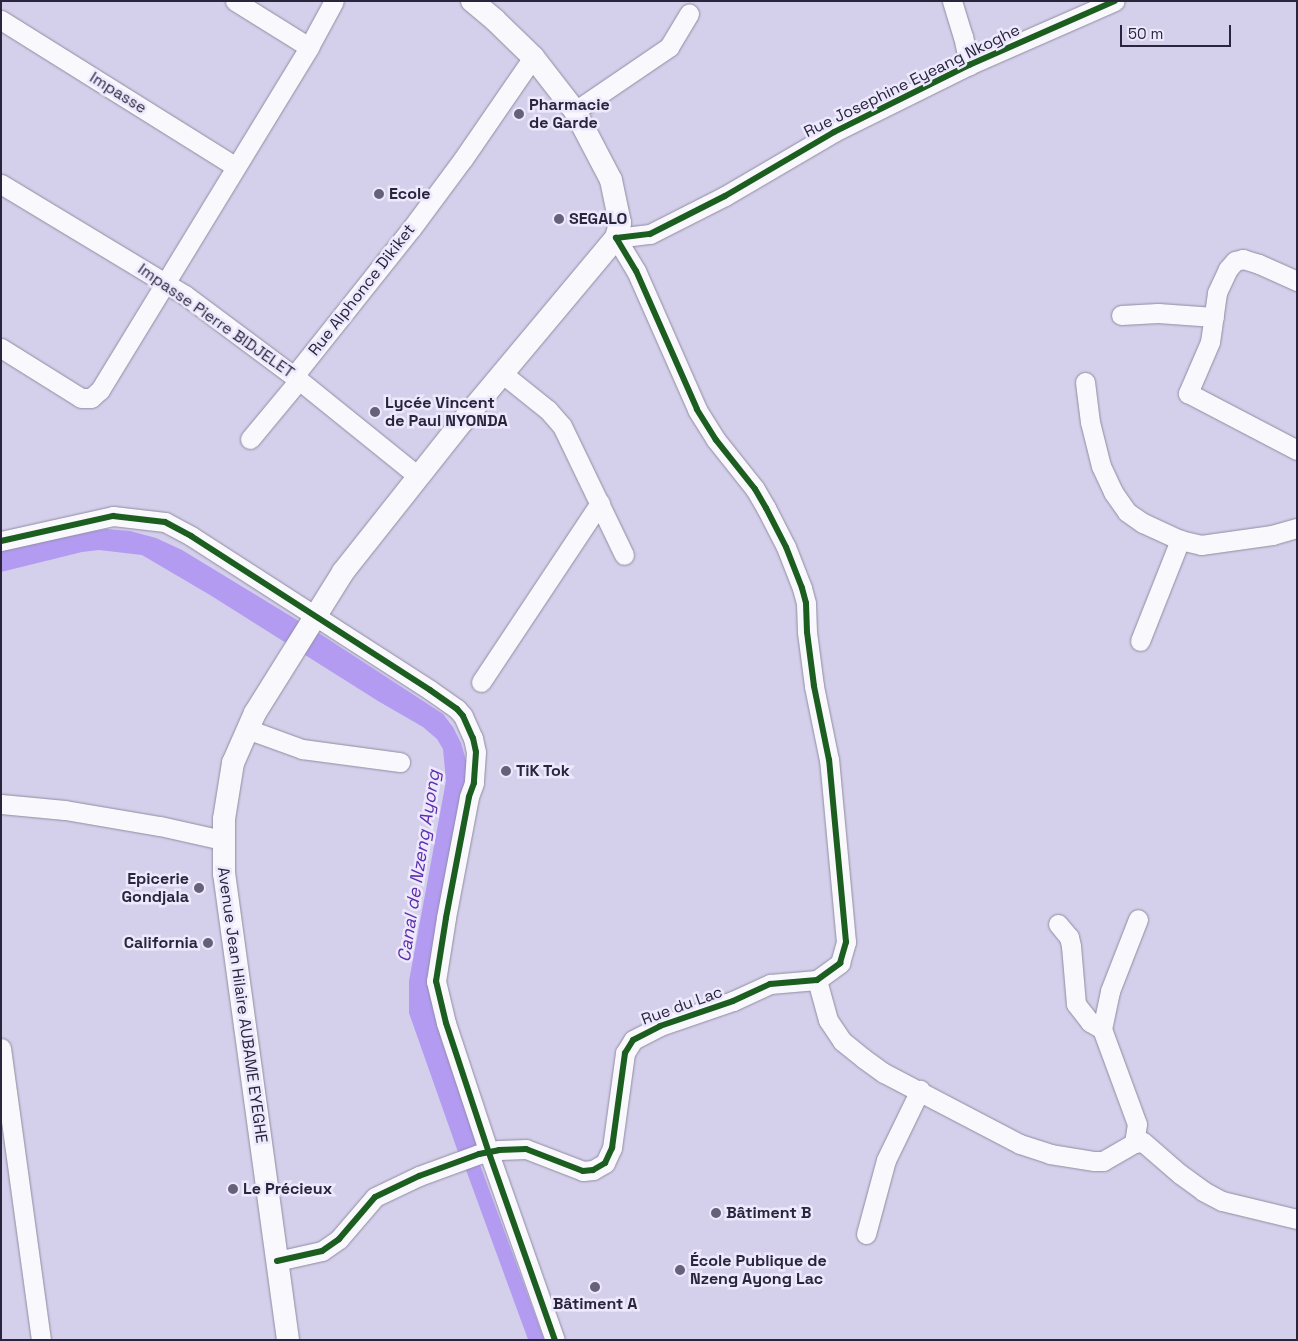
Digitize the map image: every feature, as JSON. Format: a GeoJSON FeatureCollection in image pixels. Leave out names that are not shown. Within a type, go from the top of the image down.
{"type":"FeatureCollection","features":[{"type":"Feature","properties":{"kind":"main road"},"geometry":{"type":"LineString","coordinates":[[312,619],[343,572],[418,476],[616,238],[620,223],[611,180],[575,111],[533,57],[495,20],[472,1]]}},
{"type":"Feature","properties":{"kind":"main road","name":"Avenue Jean Hilaire AUBAME EYEGHE"},"geometry":{"type":"LineString","coordinates":[[288,1340],[230,933],[222,840],[233,763],[247,729],[312,619]]}},
{"type":"Feature","properties":{"kind":"street"},"geometry":{"type":"LineString","coordinates":[[235,1],[309,47]]}},
{"type":"Feature","properties":{"kind":"street"},"geometry":{"type":"LineString","coordinates":[[952,1],[970,65]]}},
{"type":"Feature","properties":{"kind":"street","name":"Rue Josephine Eyeang Nkoghe"},"geometry":{"type":"LineString","coordinates":[[616,238],[650,234],[726,196],[834,132],[970,65],[1115,1]]}},
{"type":"Feature","properties":{"kind":"street"},"geometry":{"type":"LineString","coordinates":[[1,348],[81,398],[92,398],[100,390],[164,282],[309,47],[330,4]]}},
{"type":"Feature","properties":{"kind":"street"},"geometry":{"type":"LineString","coordinates":[[575,111],[669,46],[689,14]]}},
{"type":"Feature","properties":{"kind":"street","name":"Impasse"},"geometry":{"type":"LineString","coordinates":[[1,20],[235,166]]}},
{"type":"Feature","properties":{"kind":"street","name":"Rue Alphonce Dikiket"},"geometry":{"type":"LineString","coordinates":[[250,440],[423,213],[533,57]]}},
{"type":"Feature","properties":{"kind":"street","name":"Impasse Pierre BIDJELET"},"geometry":{"type":"LineString","coordinates":[[1,184],[164,282],[297,378],[418,476]]}},
{"type":"Feature","properties":{"kind":"street"},"geometry":{"type":"LineString","coordinates":[[616,238],[636,271],[697,409],[716,440],[755,489],[778,530],[798,577],[806,603],[807,632],[814,686],[829,760],[846,942],[840,963],[816,980],[828,1020],[842,1041],[884,1073],[920,1090],[1020,1144],[1050,1154],[1074,1159],[1103,1161],[1134,1143],[1142,1142],[1203,1191],[1222,1201],[1297,1219]]}},
{"type":"Feature","properties":{"kind":"street"},"geometry":{"type":"LineString","coordinates":[[1297,281],[1243,259],[1235,261],[1228,269],[1217,293],[1207,354],[1188,393],[1297,450]]}},
{"type":"Feature","properties":{"kind":"street"},"geometry":{"type":"LineString","coordinates":[[1121,314],[1158,313],[1214,317]]}},
{"type":"Feature","properties":{"kind":"street"},"geometry":{"type":"LineString","coordinates":[[503,374],[548,410],[562,426],[624,555]]}},
{"type":"Feature","properties":{"kind":"street"},"geometry":{"type":"LineString","coordinates":[[1085,382],[1085,394],[1095,445],[1113,492],[1127,512],[1144,523],[1180,540],[1201,545],[1220,544],[1297,528]]}},
{"type":"Feature","properties":{"kind":"street"},"geometry":{"type":"LineString","coordinates":[[481,682],[600,504]]}},
{"type":"Feature","properties":{"kind":"street"},"geometry":{"type":"LineString","coordinates":[[1,541],[113,516],[160,521],[191,536],[312,619],[457,709],[463,716],[473,738],[476,752],[474,783],[469,797],[436,981],[446,1023],[484,1154],[555,1340]]}},
{"type":"Feature","properties":{"kind":"street"},"geometry":{"type":"LineString","coordinates":[[1140,641],[1180,540]]}},
{"type":"Feature","properties":{"kind":"street"},"geometry":{"type":"LineString","coordinates":[[247,729],[302,749],[400,762]]}},
{"type":"Feature","properties":{"kind":"street"},"geometry":{"type":"LineString","coordinates":[[1,804],[74,812],[160,826],[222,840]]}},
{"type":"Feature","properties":{"kind":"street"},"geometry":{"type":"LineString","coordinates":[[1134,1143],[1137,1124],[1102,1029],[1110,991],[1138,919]]}},
{"type":"Feature","properties":{"kind":"street"},"geometry":{"type":"LineString","coordinates":[[1058,924],[1070,937],[1076,1004],[1090,1022],[1102,1029]]}},
{"type":"Feature","properties":{"kind":"street","name":"Rue du Lac"},"geometry":{"type":"LineString","coordinates":[[484,1154],[520,1149],[539,1153],[588,1171],[605,1163],[609,1157],[618,1119],[625,1053],[633,1040],[660,1026],[733,1002],[770,984],[816,980]]}},
{"type":"Feature","properties":{"kind":"street"},"geometry":{"type":"LineString","coordinates":[[1,1048],[41,1340]]}},
{"type":"Feature","properties":{"kind":"street"},"geometry":{"type":"LineString","coordinates":[[866,1234],[886,1160],[920,1090]]}},
{"type":"Feature","properties":{"kind":"street"},"geometry":{"type":"LineString","coordinates":[[277,1261],[322,1250],[340,1239],[375,1198],[411,1180],[484,1154]]}},
{"type":"Feature","properties":{"kind":"shaded area"},"geometry":{"type":"Polygon","coordinates":[[[106,529],[130,531],[156,538],[182,550],[325,637],[443,714],[453,727],[461,743],[467,764],[462,813],[435,956],[478,1145],[458,1152],[409,1013],[409,981],[446,781],[443,749],[437,739],[423,727],[142,555],[99,550],[82,552],[1,572],[1,549],[106,529]]]}},
{"type":"Feature","properties":{"kind":"waterway","name":"Canal de Nzeng Ayong"},"geometry":{"type":"LineString","coordinates":[[466,1149],[536,1340]]}},
{"type":"Feature","properties":{"kind":"cycle path"},"geometry":{"type":"LineString","coordinates":[[277,1261],[322,1251],[339,1239],[375,1197],[419,1176],[479,1154],[499,1150],[526,1149],[583,1171],[593,1170],[605,1163],[612,1148],[625,1053],[633,1040],[660,1026],[733,1001],[770,984],[817,980],[840,963],[846,942],[829,760],[814,686],[807,632],[806,603],[802,588],[786,547],[755,489],[716,440],[697,409],[636,271],[616,238],[650,234],[725,196],[834,132],[969,65],[1115,1]]}},
{"type":"Feature","properties":{"kind":"cycle path"},"geometry":{"type":"LineString","coordinates":[[1,541],[113,516],[165,522],[191,536],[430,690],[457,709],[463,716],[473,738],[476,752],[474,783],[469,797],[436,981],[446,1023],[489,1153],[555,1340]]}},
{"type":"Feature","properties":{"kind":"place","name":"Pharmacie de Garde"},"geometry":{"type":"Point","coordinates":[519,114]}},
{"type":"Feature","properties":{"kind":"place","name":"Ecole"},"geometry":{"type":"Point","coordinates":[379,194]}},
{"type":"Feature","properties":{"kind":"place","name":"SEGALO"},"geometry":{"type":"Point","coordinates":[559,219]}},
{"type":"Feature","properties":{"kind":"place","name":"Lycée Vincent de Paul NYONDA"},"geometry":{"type":"Point","coordinates":[375,412]}},
{"type":"Feature","properties":{"kind":"place","name":"TiK Tok"},"geometry":{"type":"Point","coordinates":[506,771]}},
{"type":"Feature","properties":{"kind":"place","name":"Epicerie Gondjala"},"geometry":{"type":"Point","coordinates":[199,888]}},
{"type":"Feature","properties":{"kind":"place","name":"California"},"geometry":{"type":"Point","coordinates":[208,943]}},
{"type":"Feature","properties":{"kind":"place","name":"Le Précieux"},"geometry":{"type":"Point","coordinates":[233,1189]}},
{"type":"Feature","properties":{"kind":"place","name":"Bâtiment B"},"geometry":{"type":"Point","coordinates":[716,1213]}},
{"type":"Feature","properties":{"kind":"place","name":"École Publique de Nzeng Ayong Lac"},"geometry":{"type":"Point","coordinates":[680,1270]}},
{"type":"Feature","properties":{"kind":"place","name":"Bâtiment A"},"geometry":{"type":"Point","coordinates":[595,1287]}}]}
